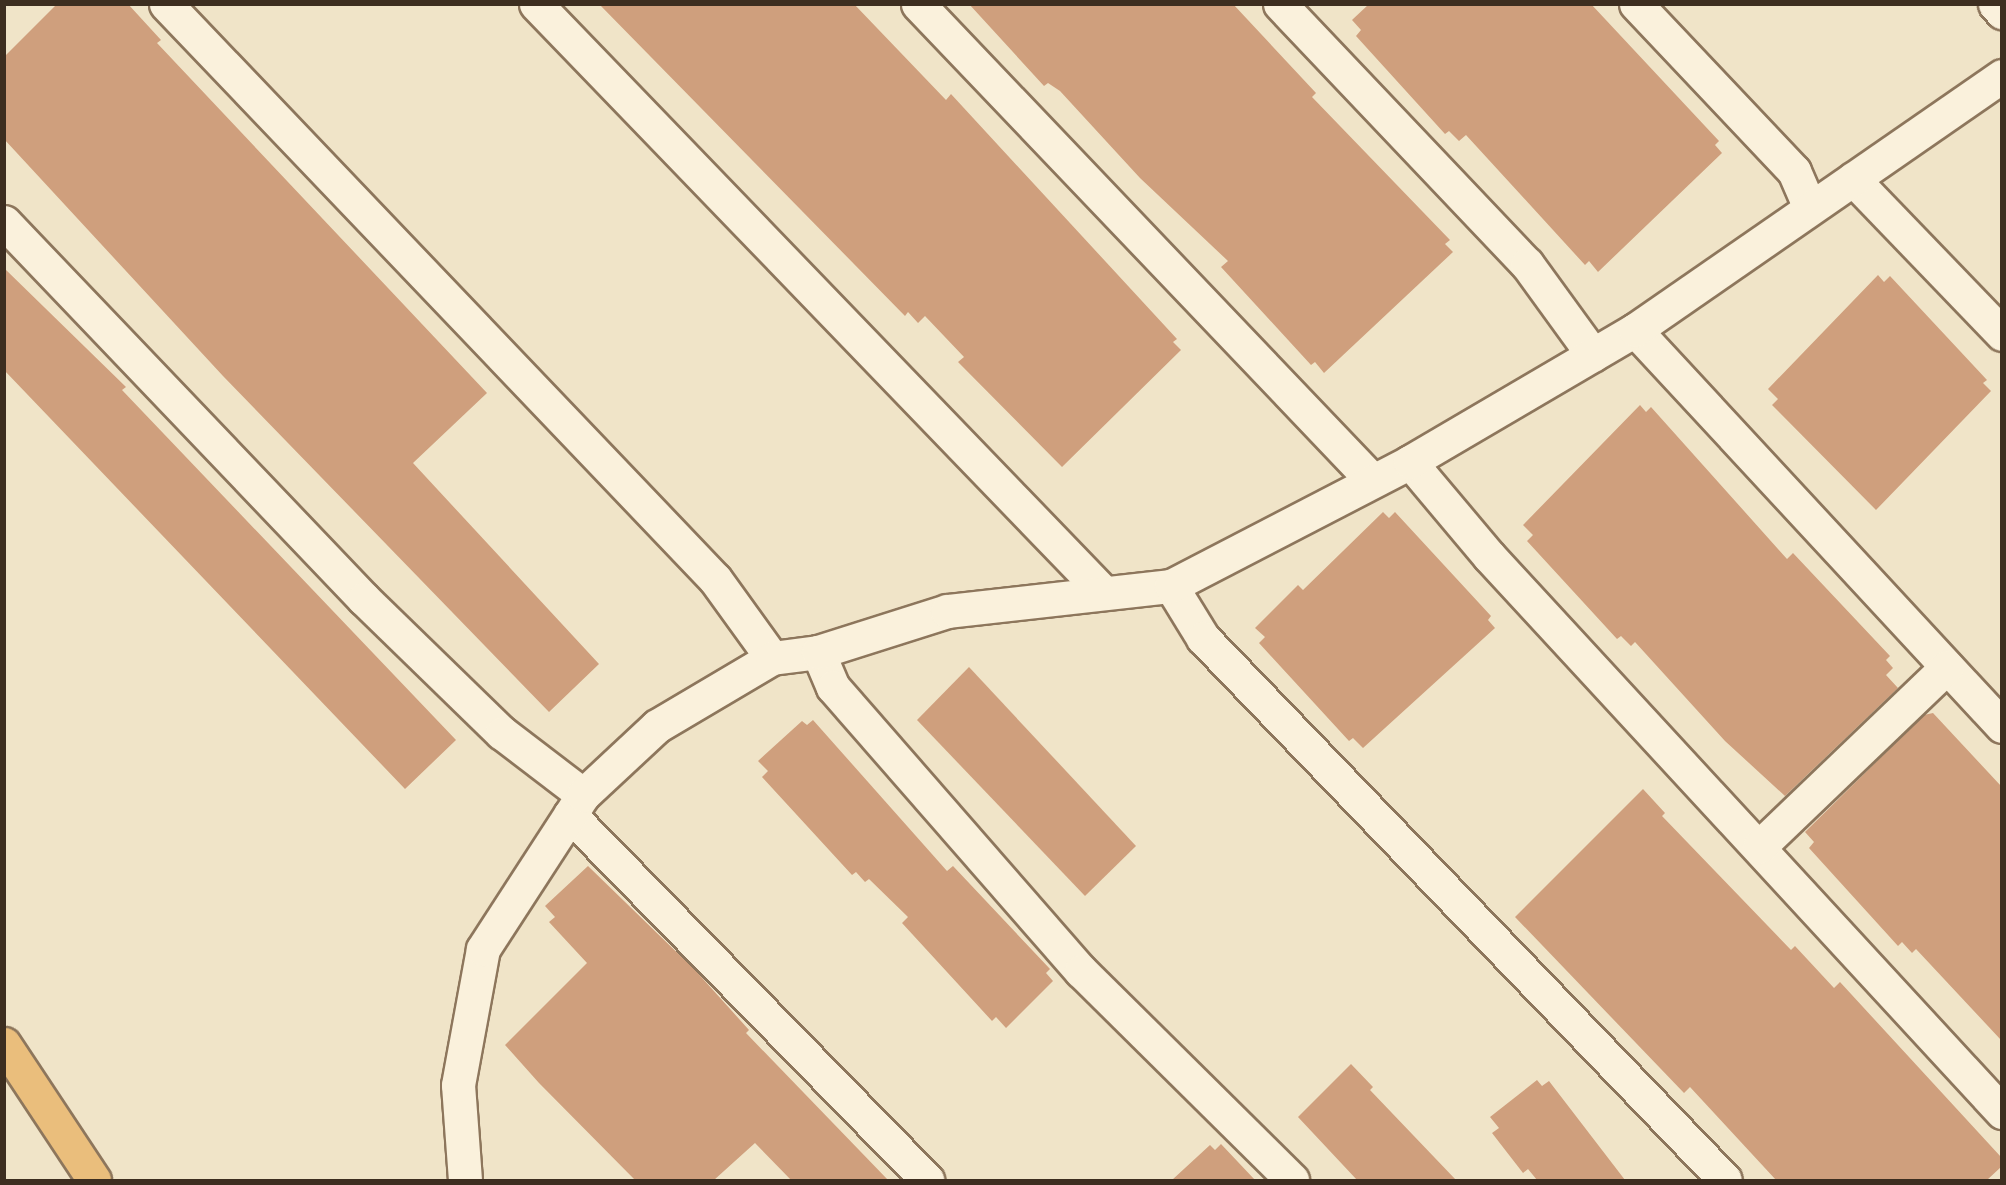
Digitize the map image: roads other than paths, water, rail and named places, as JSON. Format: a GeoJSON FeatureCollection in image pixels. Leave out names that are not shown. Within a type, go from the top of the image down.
{"type":"FeatureCollection","features":[{"type":"Feature","properties":{"kind":"highway"},"geometry":{"type":"LineString","coordinates":[[4,1044],[94,1180]]}},
{"type":"Feature","properties":{"kind":"street"},"geometry":{"type":"LineString","coordinates":[[166,4],[715,579],[772,658]]}},
{"type":"Feature","properties":{"kind":"street"},"geometry":{"type":"LineString","coordinates":[[536,4],[1102,591]]}},
{"type":"Feature","properties":{"kind":"street"},"geometry":{"type":"LineString","coordinates":[[918,4],[1371,479]]}},
{"type":"Feature","properties":{"kind":"street"},"geometry":{"type":"LineString","coordinates":[[1280,4],[1527,264],[1593,354]]}},
{"type":"Feature","properties":{"kind":"street"},"geometry":{"type":"LineString","coordinates":[[1636,4],[1794,171],[1810,208]]}},
{"type":"Feature","properties":{"kind":"street"},"geometry":{"type":"LineString","coordinates":[[1995,4],[2001,12]]}},
{"type":"Feature","properties":{"kind":"street"},"geometry":{"type":"LineString","coordinates":[[465,1180],[458,1085],[483,949],[576,805],[657,726],[772,658],[818,652],[947,611],[1102,591],[1171,586],[1371,479],[1410,462],[1635,330],[2001,76]]}},
{"type":"Feature","properties":{"kind":"street"},"geometry":{"type":"LineString","coordinates":[[1853,179],[2001,334]]}},
{"type":"Feature","properties":{"kind":"street"},"geometry":{"type":"LineString","coordinates":[[4,222],[364,599],[576,805],[927,1180]]}},
{"type":"Feature","properties":{"kind":"street"},"geometry":{"type":"LineString","coordinates":[[1635,330],[2001,726]]}},
{"type":"Feature","properties":{"kind":"street"},"geometry":{"type":"LineString","coordinates":[[1410,462],[1489,556],[2001,1112]]}},
{"type":"Feature","properties":{"kind":"street"},"geometry":{"type":"LineString","coordinates":[[1171,586],[1203,638],[1725,1180]]}},
{"type":"Feature","properties":{"kind":"street"},"geometry":{"type":"LineString","coordinates":[[818,652],[833,687],[1081,971],[1292,1180]]}},
{"type":"Feature","properties":{"kind":"street"},"geometry":{"type":"LineString","coordinates":[[1759,847],[1947,667]]}}]}
